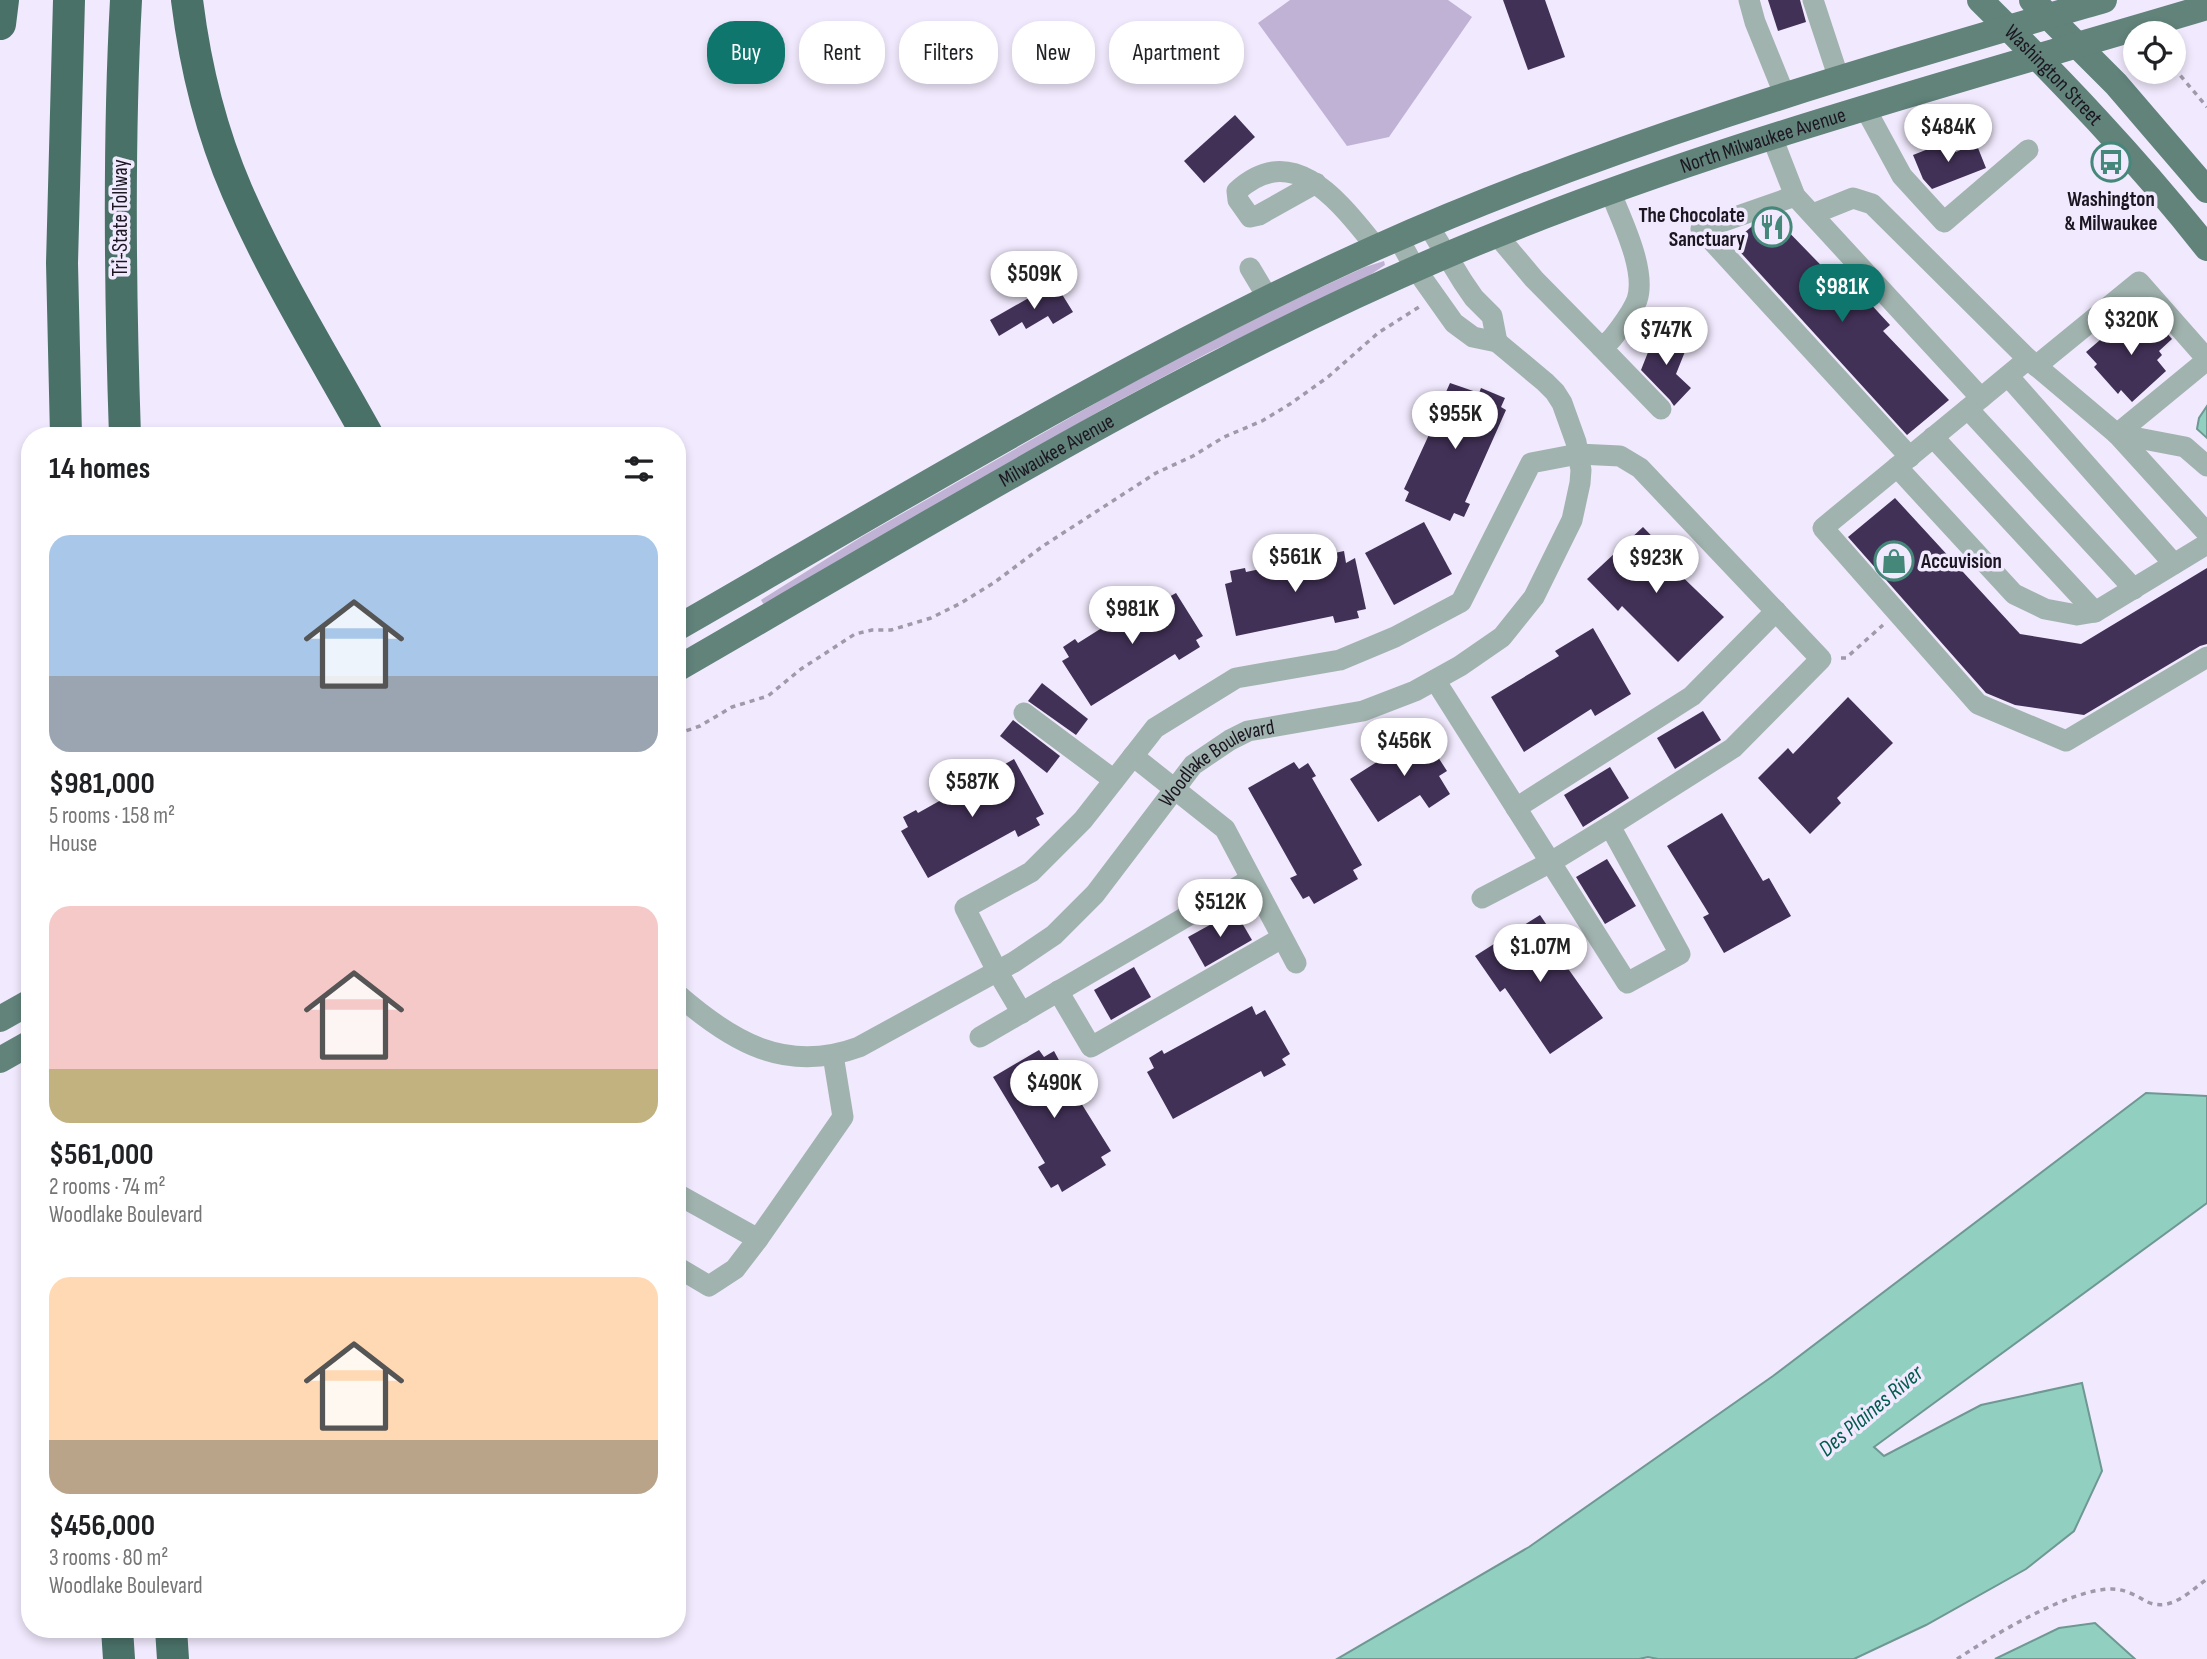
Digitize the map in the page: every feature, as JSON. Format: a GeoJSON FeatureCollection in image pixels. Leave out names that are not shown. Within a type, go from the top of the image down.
{"type":"FeatureCollection","features":[{"type":"Feature","properties":{"kind":"highway"},"geometry":{"type":"LineString","coordinates":[[0,24],[3,0]]}},
{"type":"Feature","properties":{"kind":"highway"},"geometry":{"type":"LineString","coordinates":[[66,427],[62,263],[69,0]]}},
{"type":"Feature","properties":{"kind":"highway","name":"Tri-State Tollway"},"geometry":{"type":"LineString","coordinates":[[125,427],[120,306],[120,189],[127,0]]}},
{"type":"Feature","properties":{"kind":"highway"},"geometry":{"type":"LineString","coordinates":[[187,0],[191,38],[210,115],[236,189],[279,278],[363,427]]}},
{"type":"Feature","properties":{"kind":"highway"},"geometry":{"type":"LineString","coordinates":[[118,1638],[119,1659]]}},
{"type":"Feature","properties":{"kind":"highway"},"geometry":{"type":"LineString","coordinates":[[172,1638],[173,1659]]}},
{"type":"Feature","properties":{"kind":"main road","name":"Washington Street"},"geometry":{"type":"LineString","coordinates":[[1980,0],[2141,168],[2207,248]]}},
{"type":"Feature","properties":{"kind":"main road","name":"North Milwaukee Avenue"},"geometry":{"type":"LineString","coordinates":[[1387,243],[1539,179],[1604,155],[2008,28],[2040,8],[2104,0]]}},
{"type":"Feature","properties":{"kind":"main road","name":"North Milwaukee Avenue"},"geometry":{"type":"LineString","coordinates":[[1446,255],[1609,191],[1772,136],[2207,7]]}},
{"type":"Feature","properties":{"kind":"main road","name":"Washington Street"},"geometry":{"type":"LineString","coordinates":[[2040,8],[2116,84],[2207,190]]}},
{"type":"Feature","properties":{"kind":"main road","name":"Milwaukee Avenue"},"geometry":{"type":"LineString","coordinates":[[686,623],[1073,400],[1268,298],[1387,243]]}},
{"type":"Feature","properties":{"kind":"main road","name":"Milwaukee Avenue"},"geometry":{"type":"LineString","coordinates":[[686,664],[1168,388],[1273,334],[1446,255]]}},
{"type":"Feature","properties":{"kind":"main road"},"geometry":{"type":"LineString","coordinates":[[0,1019],[21,1007]]}},
{"type":"Feature","properties":{"kind":"main road"},"geometry":{"type":"LineString","coordinates":[[0,1060],[21,1048]]}},
{"type":"Feature","properties":{"kind":"street"},"geometry":{"type":"LineString","coordinates":[[1749,0],[1755,22],[1785,96]]}},
{"type":"Feature","properties":{"kind":"street"},"geometry":{"type":"LineString","coordinates":[[1813,0],[1839,79]]}},
{"type":"Feature","properties":{"kind":"street"},"geometry":{"type":"LineString","coordinates":[[1865,108],[1902,176],[1944,222],[2028,150]]}},
{"type":"Feature","properties":{"kind":"street"},"geometry":{"type":"LineString","coordinates":[[1772,136],[1796,195],[2133,589]]}},
{"type":"Feature","properties":{"kind":"street","name":"Woodlake Boulevard"},"geometry":{"type":"LineString","coordinates":[[686,1002],[748,1045],[761,1050],[797,1058],[833,1055],[859,1047],[997,971],[1054,935],[1095,894],[1193,765],[1230,740],[1248,731],[1363,711],[1394,700],[1460,666],[1512,627],[1534,597],[1572,520],[1580,483],[1578,454],[1562,403],[1545,382],[1497,342],[1473,337],[1454,323],[1415,268],[1316,183]]}},
{"type":"Feature","properties":{"kind":"street"},"geometry":{"type":"LineString","coordinates":[[1601,346],[1607,344],[1626,320],[1637,299],[1635,254],[1609,191]]}},
{"type":"Feature","properties":{"kind":"street"},"geometry":{"type":"LineString","coordinates":[[1796,195],[1701,229],[2014,594],[2045,609],[2077,615],[2095,612],[2207,544]]}},
{"type":"Feature","properties":{"kind":"street"},"geometry":{"type":"LineString","coordinates":[[1813,214],[1853,198],[1872,204],[2032,363],[2118,434],[2207,533]]}},
{"type":"Feature","properties":{"kind":"street"},"geometry":{"type":"LineString","coordinates":[[1428,225],[1474,298],[1492,316],[1497,342]]}},
{"type":"Feature","properties":{"kind":"street"},"geometry":{"type":"LineString","coordinates":[[1497,234],[1534,279],[1661,409]]}},
{"type":"Feature","properties":{"kind":"street"},"geometry":{"type":"LineString","coordinates":[[1250,268],[1268,298]]}},
{"type":"Feature","properties":{"kind":"street"},"geometry":{"type":"LineString","coordinates":[[2118,434],[2207,360],[2139,282],[2032,363],[2008,376],[1824,528],[1978,704],[2066,741],[2207,657]]}},
{"type":"Feature","properties":{"kind":"street"},"geometry":{"type":"LineString","coordinates":[[2008,376],[2174,564]]}},
{"type":"Feature","properties":{"kind":"street"},"geometry":{"type":"LineString","coordinates":[[2118,434],[2185,447],[2207,466]]}},
{"type":"Feature","properties":{"kind":"street"},"geometry":{"type":"LineString","coordinates":[[1933,438],[2095,612]]}},
{"type":"Feature","properties":{"kind":"street"},"geometry":{"type":"LineString","coordinates":[[1022,1013],[965,908],[1031,872],[1083,820],[1155,728],[1236,678],[1340,660],[1395,637],[1461,601],[1531,463],[1578,454],[1620,456],[1640,468],[1821,659],[1733,748],[1551,862],[1482,898]]}},
{"type":"Feature","properties":{"kind":"street"},"geometry":{"type":"LineString","coordinates":[[1516,808],[1692,696],[1776,611]]}},
{"type":"Feature","properties":{"kind":"street"},"geometry":{"type":"LineString","coordinates":[[1435,680],[1627,984],[1680,954],[1609,826]]}},
{"type":"Feature","properties":{"kind":"street"},"geometry":{"type":"LineString","coordinates":[[1024,713],[1114,780]]}},
{"type":"Feature","properties":{"kind":"street"},"geometry":{"type":"LineString","coordinates":[[1133,756],[1224,829],[1296,963]]}},
{"type":"Feature","properties":{"kind":"street"},"geometry":{"type":"LineString","coordinates":[[980,1037],[1251,879]]}},
{"type":"Feature","properties":{"kind":"street"},"geometry":{"type":"LineString","coordinates":[[1058,992],[1091,1047],[1282,938]]}},
{"type":"Feature","properties":{"kind":"street"},"geometry":{"type":"LineString","coordinates":[[686,1272],[709,1286],[735,1269],[843,1117],[833,1055]]}},
{"type":"Feature","properties":{"kind":"street"},"geometry":{"type":"LineString","coordinates":[[686,1199],[758,1239]]}},
{"type":"Feature","properties":{"kind":"path"},"geometry":{"type":"LineString","coordinates":[[2186,82],[2207,107]]}},
{"type":"Feature","properties":{"kind":"path"},"geometry":{"type":"LineString","coordinates":[[686,731],[700,726],[732,707],[768,696],[801,669],[855,634],[891,629],[931,618],[961,603],[1156,473],[1193,456],[1224,437],[1262,421],[1290,404],[1328,377],[1378,333],[1427,303]]}},
{"type":"Feature","properties":{"kind":"path"},"geometry":{"type":"LineString","coordinates":[[1821,659],[1846,658],[1879,626],[1903,618]]}},
{"type":"Feature","properties":{"kind":"path"},"geometry":{"type":"LineString","coordinates":[[1957,1659],[2046,1608],[2087,1594],[2113,1589],[2134,1593],[2144,1601],[2162,1606],[2176,1602],[2207,1579]]}},
{"type":"Feature","properties":{"kind":"shaded area"},"geometry":{"type":"Polygon","coordinates":[[[1290,0],[1448,0],[1472,17],[1389,137],[1347,146],[1258,23],[1290,0]]]}},
{"type":"Feature","properties":{"kind":"shaded area"},"geometry":{"type":"Polygon","coordinates":[[[1384,261],[1385,265],[1367,277],[1208,353],[1105,408],[764,605],[761,600],[863,536],[1157,368],[1298,298],[1384,261]]]}},
{"type":"Feature","properties":{"kind":"water"},"geometry":{"type":"Polygon","coordinates":[[[2207,406],[2207,438],[2197,429],[2199,418],[2207,406]]]}},
{"type":"Feature","properties":{"kind":"water","name":"Des Plaines River"},"geometry":{"type":"Polygon","coordinates":[[[2146,1093],[2207,1096],[2207,1203],[1874,1447],[1884,1456],[1981,1405],[2082,1383],[2102,1471],[2074,1531],[2026,1569],[1926,1625],[1854,1659],[1337,1659],[1529,1547],[1773,1376],[2146,1093]]]}},
{"type":"Feature","properties":{"kind":"water"},"geometry":{"type":"Polygon","coordinates":[[[2095,1623],[2135,1659],[1995,1659],[2059,1628],[2095,1623]]]}},
{"type":"Feature","properties":{"kind":"building"},"geometry":{"type":"Polygon","coordinates":[[[1503,0],[1545,0],[1565,57],[1528,70],[1503,0]]]}},
{"type":"Feature","properties":{"kind":"building"},"geometry":{"type":"Polygon","coordinates":[[[1768,0],[1800,0],[1806,22],[1778,31],[1768,0]]]}},
{"type":"Feature","properties":{"kind":"building"},"geometry":{"type":"Polygon","coordinates":[[[1235,115],[1255,137],[1204,183],[1184,161],[1235,115]]]}},
{"type":"Feature","properties":{"kind":"building"},"geometry":{"type":"Polygon","coordinates":[[[1951,140],[1956,152],[1976,143],[1986,168],[1932,189],[1923,179],[1913,155],[1951,140]]]}},
{"type":"Feature","properties":{"kind":"building"},"geometry":{"type":"Polygon","coordinates":[[[1774,217],[1848,293],[1855,287],[1890,325],[1883,331],[1949,400],[1907,435],[1732,243],[1756,223],[1774,217]]]}},
{"type":"Feature","properties":{"kind":"building"},"geometry":{"type":"Polygon","coordinates":[[[1055,283],[1073,312],[1053,324],[1048,316],[1026,329],[1022,322],[999,336],[990,320],[1055,283]]]}},
{"type":"Feature","properties":{"kind":"building"},"geometry":{"type":"Polygon","coordinates":[[[2151,315],[2172,339],[2159,351],[2162,355],[2157,360],[2166,371],[2132,402],[2121,390],[2118,394],[2094,367],[2097,364],[2086,352],[2121,322],[2131,332],[2151,315]]]}},
{"type":"Feature","properties":{"kind":"building"},"geometry":{"type":"Polygon","coordinates":[[[1656,332],[1688,344],[1676,374],[1691,388],[1674,406],[1641,370],[1656,332]]]}},
{"type":"Feature","properties":{"kind":"building"},"geometry":{"type":"Polygon","coordinates":[[[1450,383],[1479,393],[1481,388],[1505,398],[1501,407],[1506,410],[1465,502],[1470,504],[1464,517],[1454,513],[1450,521],[1405,501],[1409,492],[1404,489],[1450,383]]]}},
{"type":"Feature","properties":{"kind":"building"},"geometry":{"type":"Polygon","coordinates":[[[1895,498],[2020,634],[2081,644],[2207,568],[2207,644],[2084,715],[2015,705],[1986,693],[1848,537],[1895,498]]]}},
{"type":"Feature","properties":{"kind":"building"},"geometry":{"type":"Polygon","coordinates":[[[1424,522],[1452,574],[1394,605],[1365,553],[1424,522]]]}},
{"type":"Feature","properties":{"kind":"building"},"geometry":{"type":"Polygon","coordinates":[[[1643,527],[1672,557],[1667,562],[1724,617],[1678,662],[1622,606],[1618,611],[1587,579],[1643,527]]]}},
{"type":"Feature","properties":{"kind":"building"},"geometry":{"type":"Polygon","coordinates":[[[1344,551],[1346,563],[1355,558],[1366,609],[1357,611],[1359,618],[1335,623],[1333,616],[1236,636],[1225,584],[1232,582],[1230,571],[1245,568],[1246,572],[1344,551]]]}},
{"type":"Feature","properties":{"kind":"building"},"geometry":{"type":"Polygon","coordinates":[[[1162,590],[1167,598],[1176,593],[1203,636],[1196,640],[1200,647],[1179,660],[1175,654],[1091,706],[1062,661],[1069,657],[1063,647],[1075,639],[1078,643],[1162,590]]]}},
{"type":"Feature","properties":{"kind":"building"},"geometry":{"type":"Polygon","coordinates":[[[1593,628],[1631,694],[1595,716],[1591,709],[1524,752],[1491,697],[1559,656],[1555,651],[1593,628]]]}},
{"type":"Feature","properties":{"kind":"building"},"geometry":{"type":"Polygon","coordinates":[[[1042,683],[1088,719],[1076,735],[1028,701],[1042,683]]]}},
{"type":"Feature","properties":{"kind":"building"},"geometry":{"type":"Polygon","coordinates":[[[1848,697],[1893,743],[1837,798],[1841,803],[1810,834],[1758,778],[1788,748],[1793,754],[1848,697]]]}},
{"type":"Feature","properties":{"kind":"building"},"geometry":{"type":"Polygon","coordinates":[[[1703,711],[1721,740],[1675,769],[1657,738],[1703,711]]]}},
{"type":"Feature","properties":{"kind":"building"},"geometry":{"type":"Polygon","coordinates":[[[1013,720],[1060,756],[1047,773],[1000,736],[1013,720]]]}},
{"type":"Feature","properties":{"kind":"building"},"geometry":{"type":"Polygon","coordinates":[[[1424,732],[1435,735],[1440,744],[1436,754],[1447,771],[1439,776],[1450,794],[1429,808],[1420,795],[1378,822],[1350,779],[1424,732]]]}},
{"type":"Feature","properties":{"kind":"building"},"geometry":{"type":"Polygon","coordinates":[[[1014,759],[1044,814],[1036,818],[1040,825],[1018,837],[1015,830],[928,878],[901,831],[908,827],[903,817],[916,810],[918,813],[1014,759]]]}},
{"type":"Feature","properties":{"kind":"building"},"geometry":{"type":"Polygon","coordinates":[[[1294,762],[1299,769],[1308,763],[1316,776],[1312,778],[1362,865],[1353,870],[1358,879],[1314,904],[1309,896],[1303,899],[1290,878],[1297,875],[1248,788],[1294,762]]]}},
{"type":"Feature","properties":{"kind":"building"},"geometry":{"type":"Polygon","coordinates":[[[1610,767],[1629,798],[1583,827],[1564,795],[1610,767]]]}},
{"type":"Feature","properties":{"kind":"building"},"geometry":{"type":"Polygon","coordinates":[[[1722,813],[1763,881],[1769,878],[1791,916],[1724,953],[1703,917],[1709,914],[1667,846],[1722,813]]]}},
{"type":"Feature","properties":{"kind":"building"},"geometry":{"type":"Polygon","coordinates":[[[1607,859],[1636,906],[1605,924],[1576,877],[1607,859]]]}},
{"type":"Feature","properties":{"kind":"building"},"geometry":{"type":"Polygon","coordinates":[[[1235,911],[1252,940],[1205,967],[1188,937],[1235,911]]]}},
{"type":"Feature","properties":{"kind":"building"},"geometry":{"type":"Polygon","coordinates":[[[1540,915],[1563,949],[1557,953],[1603,1018],[1550,1054],[1505,988],[1500,992],[1475,956],[1540,915]]]}},
{"type":"Feature","properties":{"kind":"building"},"geometry":{"type":"Polygon","coordinates":[[[1134,967],[1151,997],[1111,1020],[1094,990],[1134,967]]]}},
{"type":"Feature","properties":{"kind":"building"},"geometry":{"type":"Polygon","coordinates":[[[1252,1006],[1256,1015],[1265,1010],[1290,1054],[1282,1059],[1286,1065],[1264,1077],[1261,1071],[1173,1119],[1147,1072],[1154,1068],[1149,1058],[1162,1050],[1164,1054],[1252,1006]]]}},
{"type":"Feature","properties":{"kind":"building"},"geometry":{"type":"Polygon","coordinates":[[[1039,1050],[1044,1057],[1054,1051],[1061,1064],[1058,1066],[1111,1151],[1101,1157],[1106,1165],[1062,1192],[1058,1184],[1051,1188],[1038,1167],[1045,1163],[993,1077],[1039,1050]]]}},
{"type":"Feature","properties":{"kind":"place","name":"Washington & Milwaukee"},"geometry":{"type":"Point","coordinates":[2111,162]}},
{"type":"Feature","properties":{"kind":"place","name":"The Chocolate Sanctuary"},"geometry":{"type":"Point","coordinates":[1772,227]}},
{"type":"Feature","properties":{"kind":"place","name":"Accuvision"},"geometry":{"type":"Point","coordinates":[1894,561]}}]}
